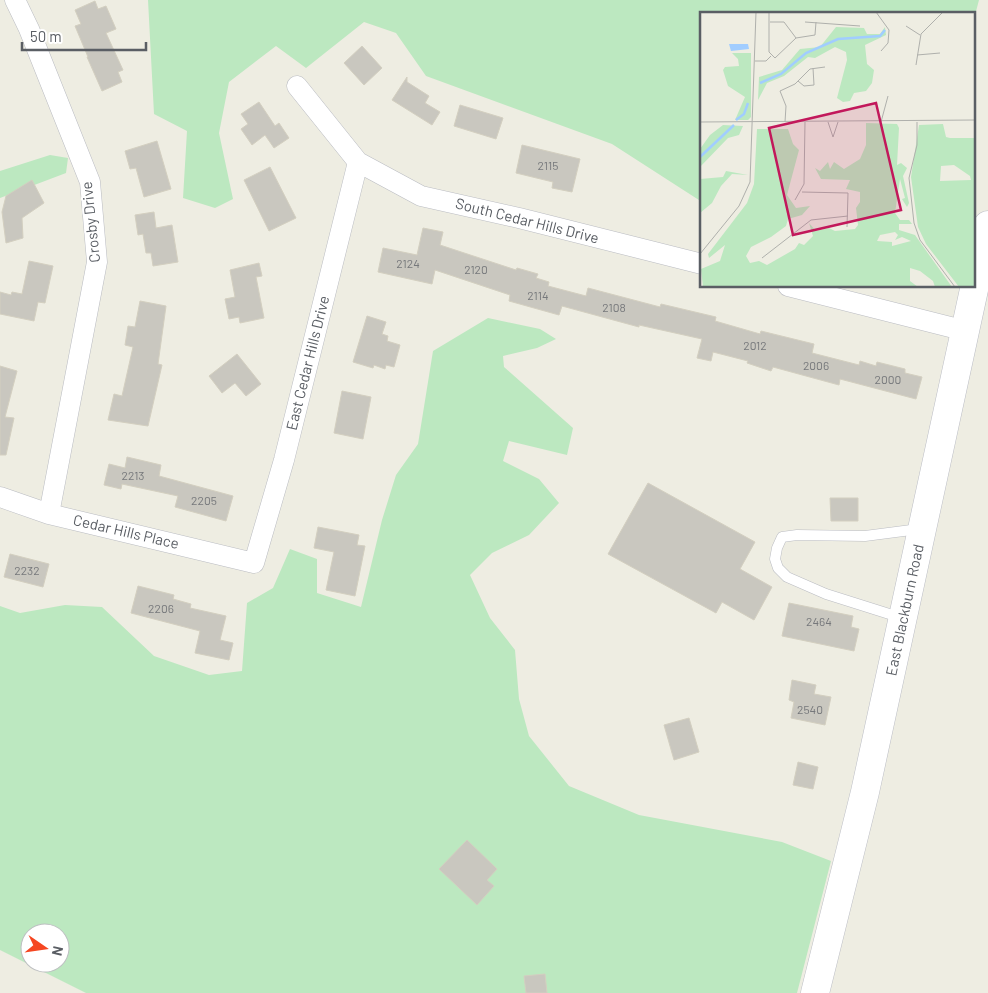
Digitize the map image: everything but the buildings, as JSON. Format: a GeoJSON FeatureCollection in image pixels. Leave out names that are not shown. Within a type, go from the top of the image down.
{"type":"FeatureCollection","features":[{"type":"Feature","properties":{"kind":"street","name":"Crosby Drive"},"geometry":{"type":"LineString","coordinates":[[15,0],[29,29],[90,182],[97,262],[49,514]]}},
{"type":"Feature","properties":{"kind":"street"},"geometry":{"type":"LineString","coordinates":[[296,86],[358,162]]}},
{"type":"Feature","properties":{"kind":"street","name":"South Cedar Hills Drive"},"geometry":{"type":"LineString","coordinates":[[358,162],[421,196],[519,218],[700,263]]}},
{"type":"Feature","properties":{"kind":"street","name":"East Cedar Hills Drive"},"geometry":{"type":"LineString","coordinates":[[254,562],[284,460],[358,162]]}},
{"type":"Feature","properties":{"kind":"street","name":"East Blackburn Road"},"geometry":{"type":"LineString","coordinates":[[976,283],[988,225]]}},
{"type":"Feature","properties":{"kind":"street"},"geometry":{"type":"LineString","coordinates":[[796,288],[966,332]]}},
{"type":"Feature","properties":{"kind":"street","name":"East Blackburn Road"},"geometry":{"type":"LineString","coordinates":[[815,993],[865,792],[975,288]]}},
{"type":"Feature","properties":{"kind":"street","name":"Cedar Hills Place"},"geometry":{"type":"LineString","coordinates":[[0,497],[49,514],[254,562]]}},
{"type":"Feature","properties":{"kind":"lane"},"geometry":{"type":"LineString","coordinates":[[903,618],[826,594],[787,578],[778,568],[775,559],[777,548],[782,537],[796,535],[865,536],[922,529]]}},
{"type":"Feature","properties":{"kind":"green space"},"geometry":{"type":"Polygon","coordinates":[[[148,0],[979,0],[976,12],[700,12],[700,201],[612,144],[426,76],[396,33],[364,22],[306,68],[276,46],[229,82],[219,133],[233,199],[215,208],[183,198],[187,131],[154,114],[148,0]]]}},
{"type":"Feature","properties":{"kind":"green space"},"geometry":{"type":"Polygon","coordinates":[[[50,155],[68,158],[66,173],[0,198],[0,171],[50,155]]]}},
{"type":"Feature","properties":{"kind":"green space"},"geometry":{"type":"Polygon","coordinates":[[[488,318],[540,329],[556,339],[537,348],[503,356],[504,367],[573,428],[567,455],[509,441],[503,461],[539,479],[559,503],[529,535],[492,553],[470,575],[490,618],[515,650],[519,699],[529,736],[569,786],[639,815],[782,842],[831,861],[797,993],[86,993],[46,973],[70,973],[70,923],[20,923],[20,960],[0,950],[0,606],[20,613],[65,605],[102,607],[154,656],[209,675],[242,671],[247,603],[273,588],[290,549],[317,559],[317,593],[361,607],[382,520],[396,475],[418,444],[433,351],[488,318]]]}}]}
